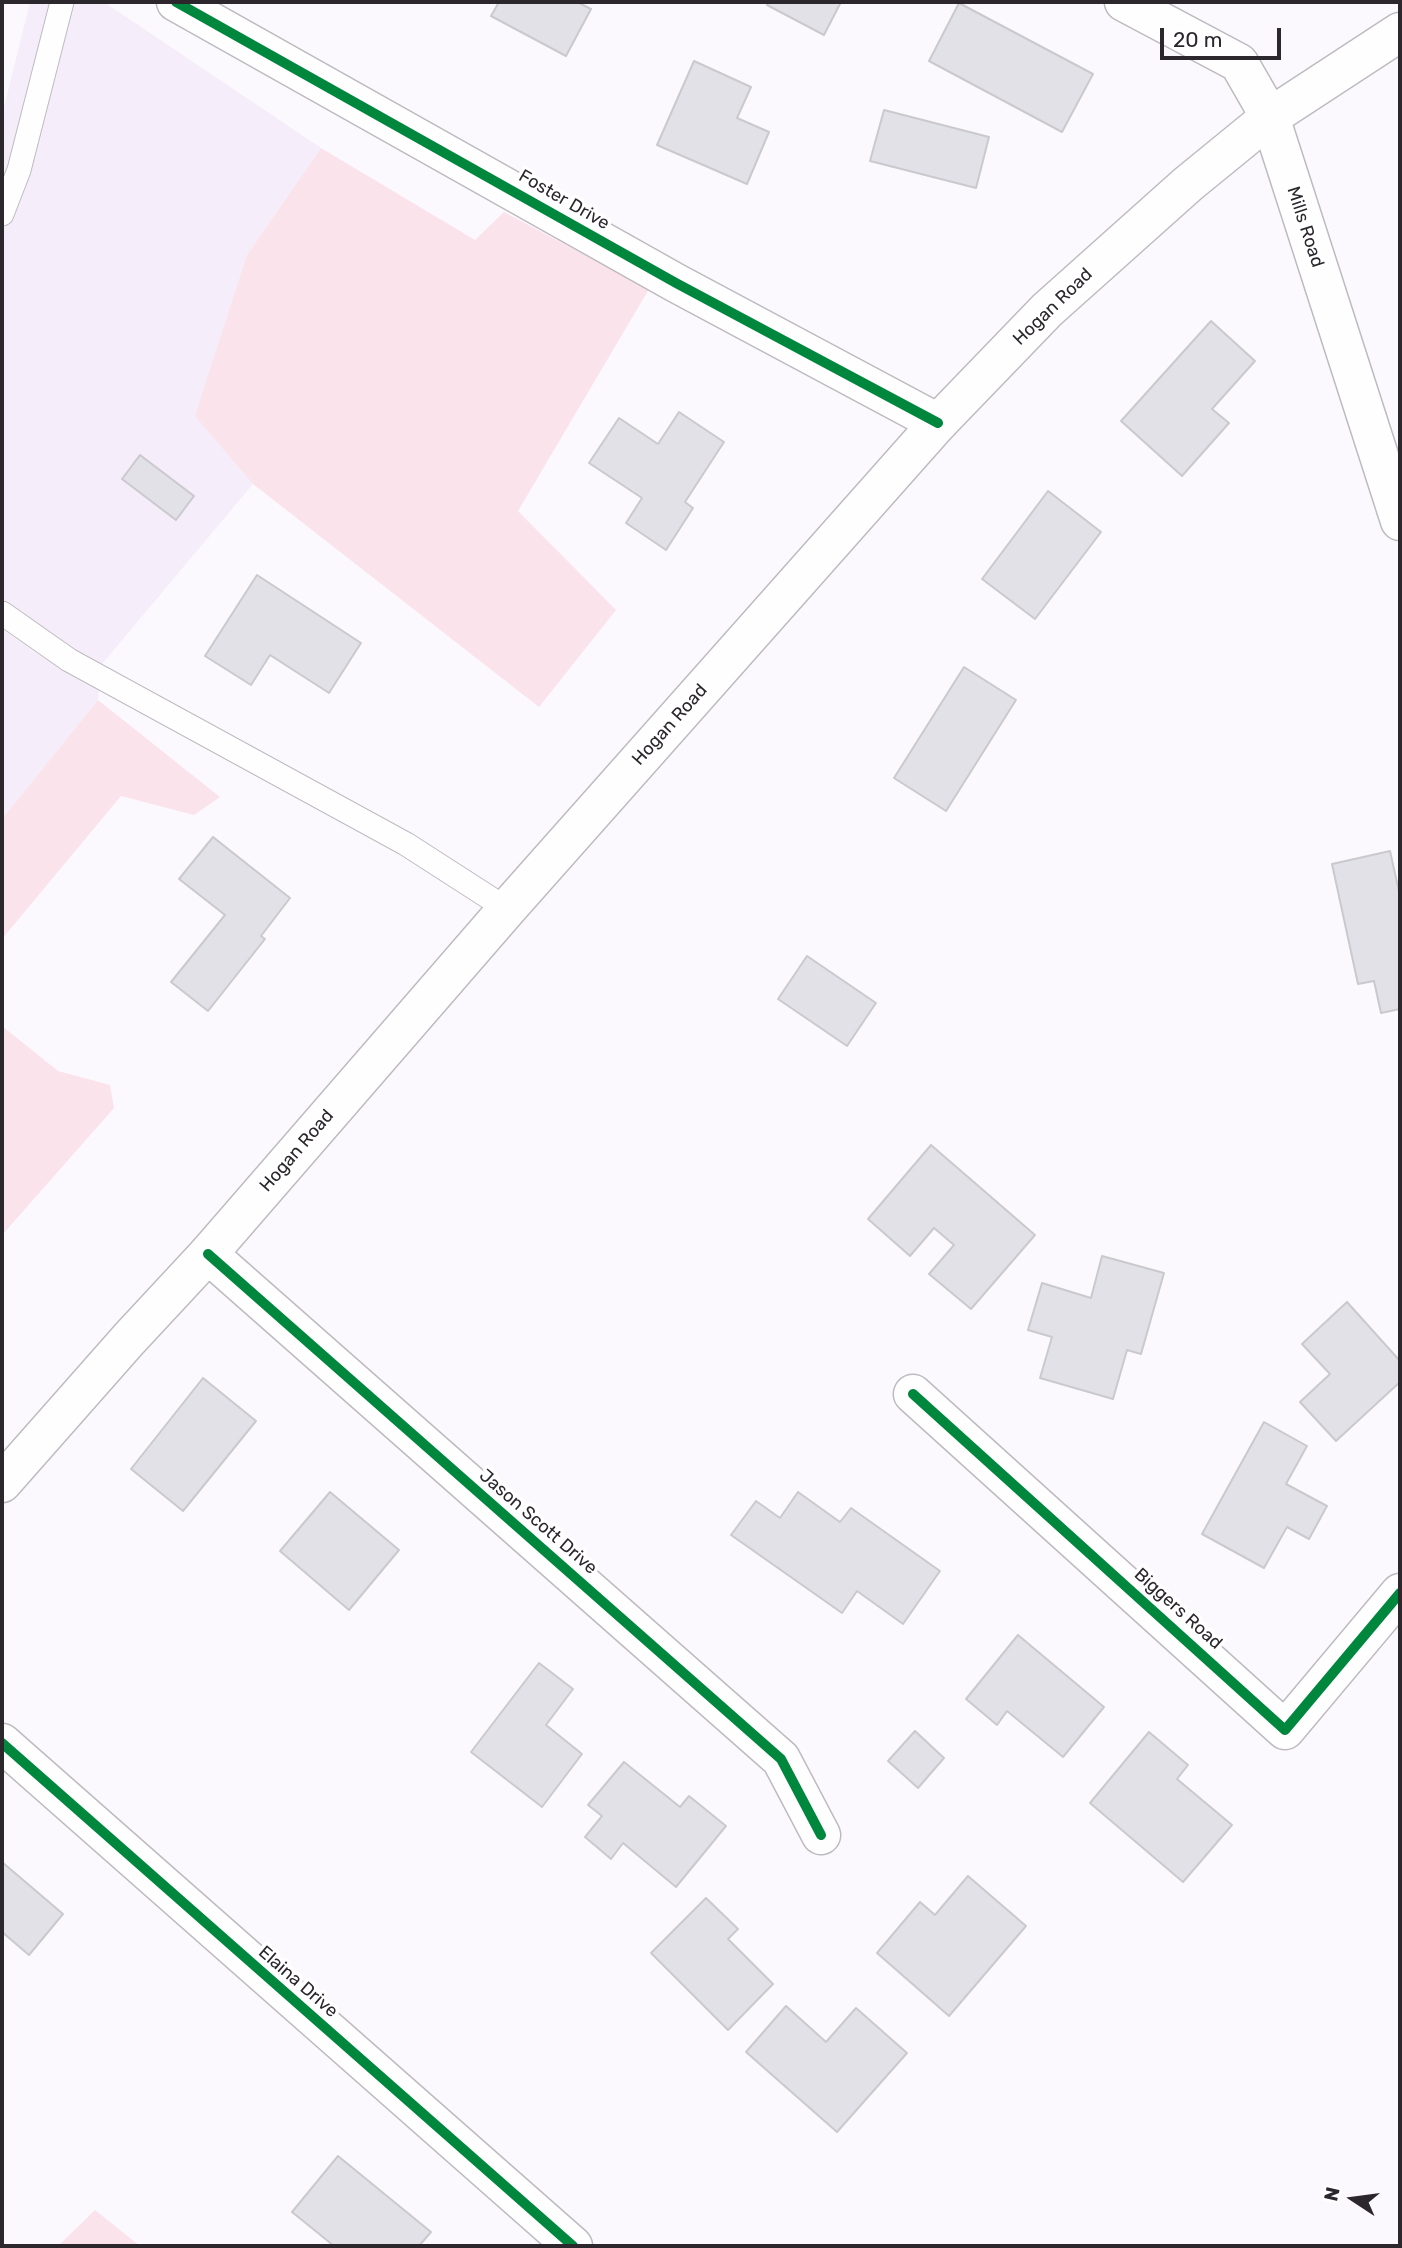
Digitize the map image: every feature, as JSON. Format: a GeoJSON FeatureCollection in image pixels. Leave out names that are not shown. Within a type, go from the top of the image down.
{"type":"FeatureCollection","features":[{"type":"Feature","properties":{"kind":"street","name":"Foster Drive"},"geometry":{"type":"LineString","coordinates":[[176,2],[676,283],[938,423]]}},
{"type":"Feature","properties":{"kind":"street","name":"Mills Road"},"geometry":{"type":"LineString","coordinates":[[1124,2],[1239,63],[1270,117],[1400,521]]}},
{"type":"Feature","properties":{"kind":"street","name":"Hogan Road"},"geometry":{"type":"LineString","coordinates":[[2,1483],[208,1254],[507,909],[938,423],[1047,310],[1188,184],[1270,117],[1400,32]]}},
{"type":"Feature","properties":{"kind":"street","name":"Jason Scott Drive"},"geometry":{"type":"LineString","coordinates":[[208,1254],[781,1759],[821,1835]]}},
{"type":"Feature","properties":{"kind":"street","name":"Biggers Road"},"geometry":{"type":"LineString","coordinates":[[914,1394],[1285,1730],[1400,1592]]}},
{"type":"Feature","properties":{"kind":"street","name":"Elaina Drive"},"geometry":{"type":"LineString","coordinates":[[2,1743],[573,2246]]}},
{"type":"Feature","properties":{"kind":"lane"},"geometry":{"type":"LineString","coordinates":[[2,214],[19,170],[62,2]]}},
{"type":"Feature","properties":{"kind":"lane"},"geometry":{"type":"LineString","coordinates":[[2,614],[69,660],[406,844],[507,909]]}},
{"type":"Feature","properties":{"kind":"shaded area"},"geometry":{"type":"Polygon","coordinates":[[[30,2],[104,2],[321,148],[247,255],[196,416],[253,484],[102,664],[98,700],[2,819],[2,115],[30,2]]]}},
{"type":"Feature","properties":{"kind":"shaded area"},"geometry":{"type":"Polygon","coordinates":[[[321,148],[475,240],[504,212],[649,289],[518,511],[616,610],[539,707],[253,484],[195,416],[247,255],[321,148]]]}},
{"type":"Feature","properties":{"kind":"shaded area"},"geometry":{"type":"Polygon","coordinates":[[[98,700],[220,797],[194,815],[121,796],[2,939],[2,819],[98,700]]]}},
{"type":"Feature","properties":{"kind":"shaded area"},"geometry":{"type":"Polygon","coordinates":[[[2,1026],[58,1071],[110,1085],[114,1108],[3,1234],[2,1026]]]}},
{"type":"Feature","properties":{"kind":"shaded area"},"geometry":{"type":"Polygon","coordinates":[[[95,2210],[140,2246],[58,2246],[95,2210]]]}},
{"type":"Feature","properties":{"kind":"building"},"geometry":{"type":"Polygon","coordinates":[[[499,2],[577,2],[591,9],[566,56],[491,16],[499,2]]]}},
{"type":"Feature","properties":{"kind":"building"},"geometry":{"type":"Polygon","coordinates":[[[768,2],[841,2],[824,35],[767,5],[768,2]]]}},
{"type":"Feature","properties":{"kind":"building"},"geometry":{"type":"Polygon","coordinates":[[[959,3],[1093,74],[1062,132],[929,61],[959,3]]]}},
{"type":"Feature","properties":{"kind":"building"},"geometry":{"type":"Polygon","coordinates":[[[694,61],[751,87],[737,118],[769,132],[747,184],[657,145],[694,61]]]}},
{"type":"Feature","properties":{"kind":"building"},"geometry":{"type":"Polygon","coordinates":[[[884,110],[989,137],[976,188],[870,161],[884,110]]]}},
{"type":"Feature","properties":{"kind":"building"},"geometry":{"type":"Polygon","coordinates":[[[1211,321],[1255,361],[1212,409],[1229,423],[1182,476],[1121,421],[1211,321]]]}},
{"type":"Feature","properties":{"kind":"building"},"geometry":{"type":"Polygon","coordinates":[[[679,412],[724,442],[685,502],[693,508],[666,550],[626,523],[642,498],[589,463],[619,418],[658,444],[679,412]]]}},
{"type":"Feature","properties":{"kind":"building"},"geometry":{"type":"Polygon","coordinates":[[[140,455],[194,496],[176,520],[122,479],[140,455]]]}},
{"type":"Feature","properties":{"kind":"building"},"geometry":{"type":"Polygon","coordinates":[[[1048,491],[1101,532],[1035,619],[982,579],[1048,491]]]}},
{"type":"Feature","properties":{"kind":"building"},"geometry":{"type":"Polygon","coordinates":[[[257,575],[361,643],[329,693],[270,655],[251,685],[205,656],[257,575]]]}},
{"type":"Feature","properties":{"kind":"building"},"geometry":{"type":"Polygon","coordinates":[[[964,667],[1016,700],[946,811],[894,778],[964,667]]]}},
{"type":"Feature","properties":{"kind":"building"},"geometry":{"type":"Polygon","coordinates":[[[213,837],[290,898],[261,936],[265,939],[208,1011],[171,982],[225,915],[179,879],[213,837]]]}},
{"type":"Feature","properties":{"kind":"building"},"geometry":{"type":"Polygon","coordinates":[[[1390,851],[1400,896],[1400,1009],[1381,1013],[1374,981],[1358,984],[1332,864],[1390,851]]]}},
{"type":"Feature","properties":{"kind":"building"},"geometry":{"type":"Polygon","coordinates":[[[807,956],[876,1003],[847,1046],[778,999],[807,956]]]}},
{"type":"Feature","properties":{"kind":"building"},"geometry":{"type":"Polygon","coordinates":[[[931,1145],[1035,1235],[971,1309],[929,1274],[954,1245],[934,1228],[910,1256],[868,1219],[931,1145]]]}},
{"type":"Feature","properties":{"kind":"building"},"geometry":{"type":"Polygon","coordinates":[[[1102,1256],[1164,1273],[1141,1354],[1127,1350],[1113,1399],[1040,1378],[1052,1337],[1028,1330],[1042,1283],[1091,1298],[1102,1256]]]}},
{"type":"Feature","properties":{"kind":"building"},"geometry":{"type":"Polygon","coordinates":[[[1347,1302],[1400,1361],[1400,1382],[1336,1441],[1300,1402],[1330,1374],[1302,1344],[1347,1302]]]}},
{"type":"Feature","properties":{"kind":"building"},"geometry":{"type":"Polygon","coordinates":[[[203,1378],[256,1421],[183,1511],[131,1469],[203,1378]]]}},
{"type":"Feature","properties":{"kind":"building"},"geometry":{"type":"Polygon","coordinates":[[[1264,1422],[1307,1446],[1286,1484],[1327,1506],[1309,1539],[1287,1527],[1264,1568],[1202,1534],[1264,1422]]]}},
{"type":"Feature","properties":{"kind":"building"},"geometry":{"type":"Polygon","coordinates":[[[330,1492],[399,1550],[349,1610],[280,1551],[330,1492]]]}},
{"type":"Feature","properties":{"kind":"building"},"geometry":{"type":"Polygon","coordinates":[[[798,1492],[840,1522],[851,1508],[940,1571],[903,1624],[857,1591],[842,1613],[731,1535],[756,1501],[780,1518],[798,1492]]]}},
{"type":"Feature","properties":{"kind":"building"},"geometry":{"type":"Polygon","coordinates":[[[1018,1635],[1104,1707],[1063,1757],[1007,1711],[997,1725],[966,1699],[1018,1635]]]}},
{"type":"Feature","properties":{"kind":"building"},"geometry":{"type":"Polygon","coordinates":[[[539,1663],[573,1689],[546,1725],[582,1754],[542,1807],[471,1752],[539,1663]]]}},
{"type":"Feature","properties":{"kind":"building"},"geometry":{"type":"Polygon","coordinates":[[[915,1731],[944,1758],[918,1788],[888,1761],[915,1731]]]}},
{"type":"Feature","properties":{"kind":"building"},"geometry":{"type":"Polygon","coordinates":[[[1149,1732],[1188,1765],[1177,1779],[1232,1825],[1183,1882],[1090,1803],[1149,1732]]]}},
{"type":"Feature","properties":{"kind":"building"},"geometry":{"type":"Polygon","coordinates":[[[624,1762],[680,1807],[689,1796],[726,1826],[676,1887],[623,1843],[611,1859],[585,1837],[602,1816],[588,1805],[624,1762]]]}},
{"type":"Feature","properties":{"kind":"building"},"geometry":{"type":"Polygon","coordinates":[[[2,1862],[63,1914],[29,1955],[2,1932],[2,1862]]]}},
{"type":"Feature","properties":{"kind":"building"},"geometry":{"type":"Polygon","coordinates":[[[968,1876],[1026,1926],[949,2016],[877,1953],[920,1902],[935,1915],[968,1876]]]}},
{"type":"Feature","properties":{"kind":"building"},"geometry":{"type":"Polygon","coordinates":[[[706,1898],[738,1929],[728,1939],[773,1984],[728,2030],[651,1953],[706,1898]]]}},
{"type":"Feature","properties":{"kind":"building"},"geometry":{"type":"Polygon","coordinates":[[[786,2006],[826,2042],[856,2008],[907,2053],[837,2132],[746,2052],[786,2006]]]}},
{"type":"Feature","properties":{"kind":"building"},"geometry":{"type":"Polygon","coordinates":[[[338,2156],[431,2232],[419,2246],[334,2246],[292,2212],[338,2156]]]}},
{"type":"Feature","properties":{"kind":"cycle path"},"geometry":{"type":"LineString","coordinates":[[176,2],[676,283],[938,423]]}},
{"type":"Feature","properties":{"kind":"cycle path"},"geometry":{"type":"LineString","coordinates":[[208,1254],[781,1759],[821,1835]]}},
{"type":"Feature","properties":{"kind":"cycle path"},"geometry":{"type":"LineString","coordinates":[[913,1394],[1285,1730],[1400,1593]]}},
{"type":"Feature","properties":{"kind":"cycle path"},"geometry":{"type":"LineString","coordinates":[[2,1743],[573,2246]]}}]}
